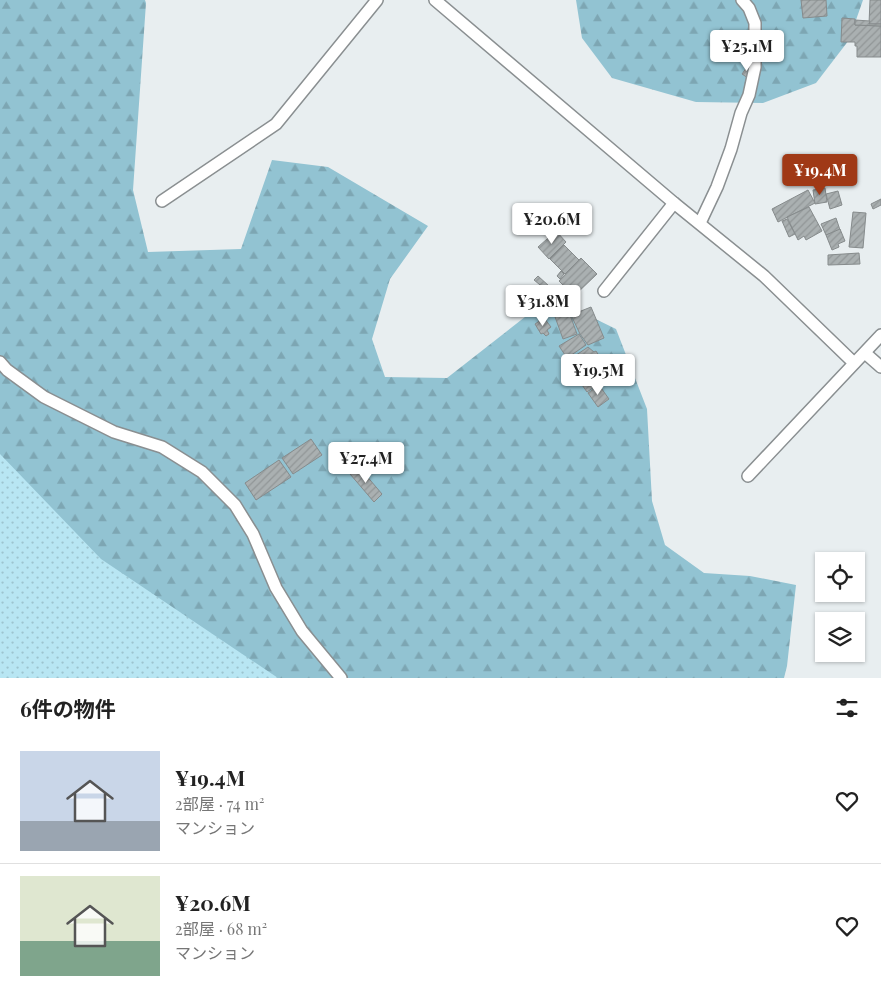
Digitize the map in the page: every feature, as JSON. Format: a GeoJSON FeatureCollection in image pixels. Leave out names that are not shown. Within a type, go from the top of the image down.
{"type":"FeatureCollection","features":[{"type":"Feature","properties":{"kind":"street"},"geometry":{"type":"LineString","coordinates":[[162,200],[276,124],[377,0]]}},
{"type":"Feature","properties":{"kind":"street"},"geometry":{"type":"LineString","coordinates":[[435,0],[674,203],[764,276],[854,363]]}},
{"type":"Feature","properties":{"kind":"street"},"geometry":{"type":"LineString","coordinates":[[700,223],[720,179],[749,95],[755,67],[755,23],[749,8],[742,0]]}},
{"type":"Feature","properties":{"kind":"street"},"geometry":{"type":"LineString","coordinates":[[604,291],[674,203]]}},
{"type":"Feature","properties":{"kind":"street"},"geometry":{"type":"LineString","coordinates":[[748,476],[881,335]]}},
{"type":"Feature","properties":{"kind":"street"},"geometry":{"type":"LineString","coordinates":[[865,352],[881,367]]}},
{"type":"Feature","properties":{"kind":"street"},"geometry":{"type":"LineString","coordinates":[[0,362],[7,370],[44,396],[114,432],[162,447],[202,472],[235,505],[253,534],[276,588],[302,631],[341,678]]}},
{"type":"Feature","properties":{"kind":"shaded area"},"geometry":{"type":"Polygon","coordinates":[[[0,329],[285,678],[0,678],[0,329]]]}},
{"type":"Feature","properties":{"kind":"green space"},"geometry":{"type":"Polygon","coordinates":[[[0,0],[145,0],[133,190],[148,252],[241,249],[272,160],[328,167],[428,226],[390,279],[372,339],[385,377],[447,378],[539,306],[577,310],[616,329],[647,409],[652,501],[665,545],[704,573],[750,576],[796,585],[784,678],[278,678],[101,559],[0,454],[0,0]]]}},
{"type":"Feature","properties":{"kind":"green space"},"geometry":{"type":"Polygon","coordinates":[[[576,0],[863,0],[849,40],[816,83],[763,103],[696,102],[612,78],[582,38],[576,0]]]}},
{"type":"Feature","properties":{"kind":"building"},"geometry":{"type":"Polygon","coordinates":[[[801,0],[826,0],[827,16],[803,18],[801,0]]]}},
{"type":"Feature","properties":{"kind":"building"},"geometry":{"type":"Polygon","coordinates":[[[870,0],[881,0],[881,24],[869,24],[870,0]]]}},
{"type":"Feature","properties":{"kind":"building"},"geometry":{"type":"Polygon","coordinates":[[[842,18],[855,19],[855,25],[881,26],[881,57],[857,57],[855,42],[841,42],[842,18]]]}},
{"type":"Feature","properties":{"kind":"building"},"geometry":{"type":"Polygon","coordinates":[[[855,20],[870,21],[869,24],[881,24],[881,26],[855,25],[855,20]]]}},
{"type":"Feature","properties":{"kind":"building"},"geometry":{"type":"Polygon","coordinates":[[[747,67],[753,71],[748,78],[742,74],[747,67]]]}},
{"type":"Feature","properties":{"kind":"building"},"geometry":{"type":"Polygon","coordinates":[[[825,188],[827,202],[815,204],[813,190],[825,188]]]}},
{"type":"Feature","properties":{"kind":"building"},"geometry":{"type":"Polygon","coordinates":[[[808,190],[815,203],[778,222],[772,209],[808,190]]]}},
{"type":"Feature","properties":{"kind":"building"},"geometry":{"type":"Polygon","coordinates":[[[838,191],[842,205],[830,209],[826,194],[838,191]]]}},
{"type":"Feature","properties":{"kind":"building"},"geometry":{"type":"Polygon","coordinates":[[[881,199],[881,205],[873,209],[871,204],[881,199]]]}},
{"type":"Feature","properties":{"kind":"building"},"geometry":{"type":"Polygon","coordinates":[[[809,207],[822,231],[806,240],[804,236],[798,240],[787,217],[809,207]]]}},
{"type":"Feature","properties":{"kind":"building"},"geometry":{"type":"Polygon","coordinates":[[[853,212],[866,213],[863,248],[849,247],[853,212]]]}},
{"type":"Feature","properties":{"kind":"building"},"geometry":{"type":"Polygon","coordinates":[[[836,218],[840,230],[826,235],[821,224],[836,218]]]}},
{"type":"Feature","properties":{"kind":"building"},"geometry":{"type":"Polygon","coordinates":[[[787,219],[795,234],[789,237],[782,221],[787,219]]]}},
{"type":"Feature","properties":{"kind":"building"},"geometry":{"type":"Polygon","coordinates":[[[840,229],[845,241],[838,244],[839,247],[832,250],[826,235],[840,229]]]}},
{"type":"Feature","properties":{"kind":"building"},"geometry":{"type":"Polygon","coordinates":[[[556,231],[566,242],[549,259],[538,247],[556,231]]]}},
{"type":"Feature","properties":{"kind":"building"},"geometry":{"type":"Polygon","coordinates":[[[564,245],[579,260],[565,274],[550,259],[564,245]]]}},
{"type":"Feature","properties":{"kind":"building"},"geometry":{"type":"Polygon","coordinates":[[[859,253],[860,264],[828,265],[828,255],[859,253]]]}},
{"type":"Feature","properties":{"kind":"building"},"geometry":{"type":"Polygon","coordinates":[[[581,258],[597,274],[574,296],[559,281],[581,258]]]}},
{"type":"Feature","properties":{"kind":"building"},"geometry":{"type":"Polygon","coordinates":[[[561,271],[564,274],[560,279],[557,276],[561,271]]]}},
{"type":"Feature","properties":{"kind":"building"},"geometry":{"type":"Polygon","coordinates":[[[538,276],[549,286],[545,289],[534,280],[538,276]]]}},
{"type":"Feature","properties":{"kind":"building"},"geometry":{"type":"Polygon","coordinates":[[[591,307],[604,338],[588,345],[580,334],[571,315],[591,307]]]}},
{"type":"Feature","properties":{"kind":"building"},"geometry":{"type":"Polygon","coordinates":[[[570,308],[572,314],[570,315],[577,334],[563,339],[554,314],[570,308]]]}},
{"type":"Feature","properties":{"kind":"building"},"geometry":{"type":"Polygon","coordinates":[[[544,318],[551,327],[547,330],[549,334],[546,336],[543,333],[541,334],[535,324],[544,318]]]}},
{"type":"Feature","properties":{"kind":"building"},"geometry":{"type":"Polygon","coordinates":[[[579,334],[586,345],[567,358],[559,346],[579,334]]]}},
{"type":"Feature","properties":{"kind":"building"},"geometry":{"type":"Polygon","coordinates":[[[588,347],[594,352],[596,351],[601,359],[598,360],[610,376],[587,392],[566,362],[588,347]]]}},
{"type":"Feature","properties":{"kind":"building"},"geometry":{"type":"Polygon","coordinates":[[[599,385],[609,399],[598,407],[588,393],[599,385]]]}},
{"type":"Feature","properties":{"kind":"building"},"geometry":{"type":"Polygon","coordinates":[[[311,439],[322,455],[293,474],[282,458],[311,439]]]}},
{"type":"Feature","properties":{"kind":"building"},"geometry":{"type":"Polygon","coordinates":[[[279,460],[291,477],[256,500],[245,483],[279,460]]]}},
{"type":"Feature","properties":{"kind":"building"},"geometry":{"type":"Polygon","coordinates":[[[359,467],[382,494],[374,502],[350,474],[359,467]]]}}]}
